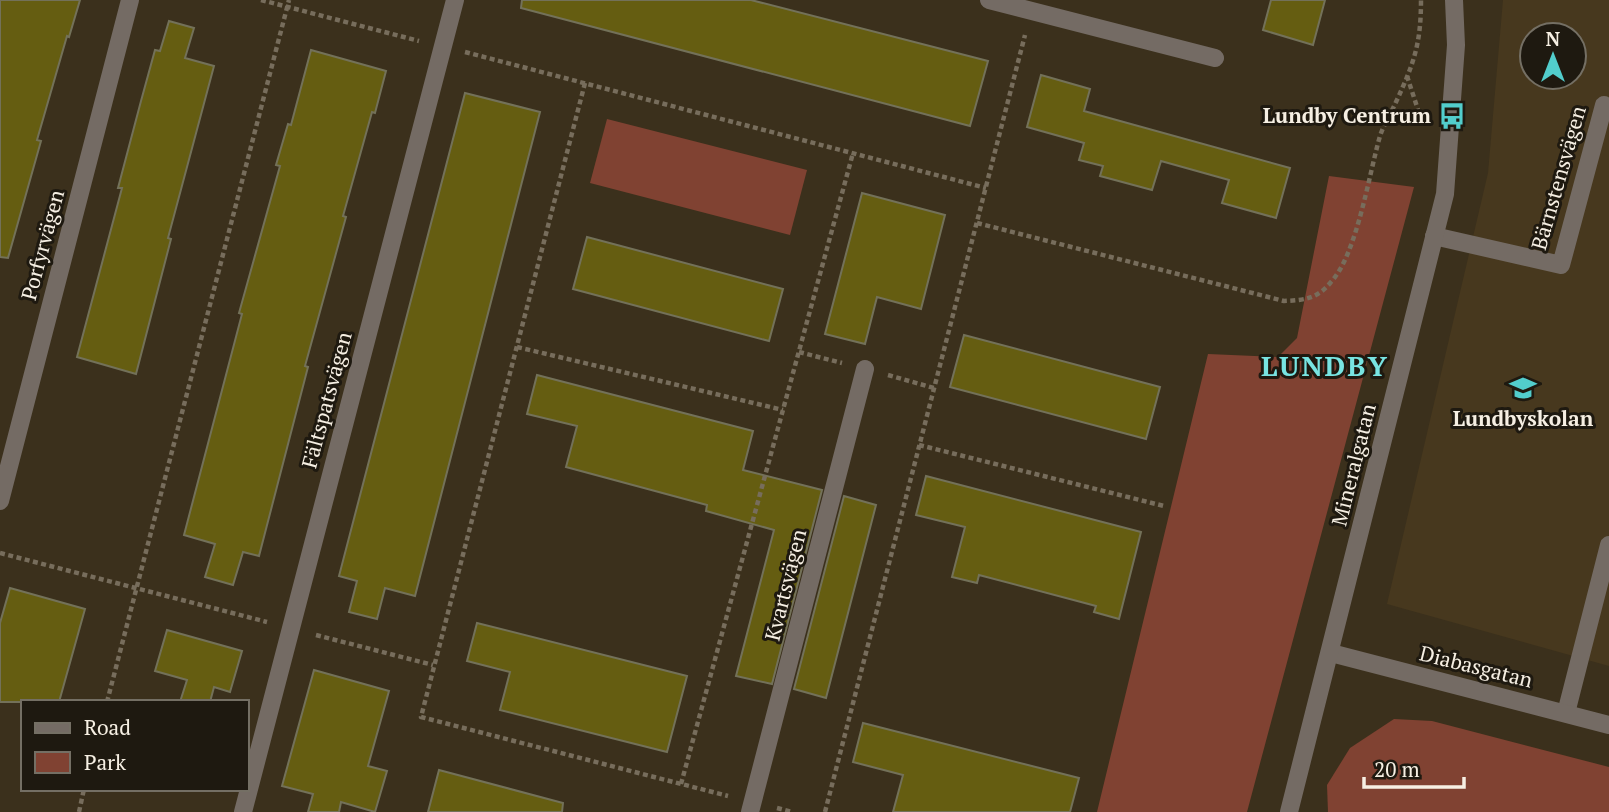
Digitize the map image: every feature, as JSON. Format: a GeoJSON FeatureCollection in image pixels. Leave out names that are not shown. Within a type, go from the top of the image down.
{"type":"FeatureCollection","features":[{"type":"Feature","properties":{"kind":"street","name":"Porfyrvägen"},"geometry":{"type":"LineString","coordinates":[[0,501],[130,0]]}},
{"type":"Feature","properties":{"kind":"street","name":"Fältspatsvägen"},"geometry":{"type":"LineString","coordinates":[[243,812],[455,0]]}},
{"type":"Feature","properties":{"kind":"street"},"geometry":{"type":"LineString","coordinates":[[989,0],[1215,58]]}},
{"type":"Feature","properties":{"kind":"street","name":"Mineralgatan"},"geometry":{"type":"LineString","coordinates":[[1289,812],[1445,194],[1456,45],[1454,0]]}},
{"type":"Feature","properties":{"kind":"street","name":"Bärnstensvägen"},"geometry":{"type":"LineString","coordinates":[[1434,236],[1561,265],[1604,105]]}},
{"type":"Feature","properties":{"kind":"street","name":"Kvartsvägen"},"geometry":{"type":"LineString","coordinates":[[752,807],[865,369]]}},
{"type":"Feature","properties":{"kind":"street"},"geometry":{"type":"LineString","coordinates":[[1566,713],[1602,600],[1609,545]]}},
{"type":"Feature","properties":{"kind":"street","name":"Diabasgatan"},"geometry":{"type":"LineString","coordinates":[[1331,653],[1609,724]]}},
{"type":"Feature","properties":{"kind":"path"},"geometry":{"type":"LineString","coordinates":[[261,0],[986,188]]}},
{"type":"Feature","properties":{"kind":"path"},"geometry":{"type":"LineString","coordinates":[[108,700],[289,0]]}},
{"type":"Feature","properties":{"kind":"path"},"geometry":{"type":"LineString","coordinates":[[977,222],[1284,301],[1310,299],[1332,282],[1346,259],[1381,132],[1415,58],[1421,32],[1421,0]]}},
{"type":"Feature","properties":{"kind":"path"},"geometry":{"type":"LineString","coordinates":[[825,812],[1031,11]]}},
{"type":"Feature","properties":{"kind":"path"},"geometry":{"type":"LineString","coordinates":[[1407,76],[1421,119]]}},
{"type":"Feature","properties":{"kind":"path"},"geometry":{"type":"LineString","coordinates":[[585,83],[421,717],[681,784],[752,807],[792,812]]}},
{"type":"Feature","properties":{"kind":"path"},"geometry":{"type":"LineString","coordinates":[[681,784],[853,153]]}},
{"type":"Feature","properties":{"kind":"path"},"geometry":{"type":"LineString","coordinates":[[517,348],[783,410]]}},
{"type":"Feature","properties":{"kind":"path"},"geometry":{"type":"LineString","coordinates":[[919,445],[1164,506]]}},
{"type":"Feature","properties":{"kind":"path"},"geometry":{"type":"LineString","coordinates":[[0,553],[433,665]]}},
{"type":"Feature","properties":{"kind":"path"},"geometry":{"type":"LineString","coordinates":[[79,812],[84,791]]}},
{"type":"Feature","properties":{"kind":"shaded area","name":"Lundbyskolan"},"geometry":{"type":"Polygon","coordinates":[[[1503,0],[1609,0],[1609,666],[1387,604],[1488,173],[1503,0]]]}},
{"type":"Feature","properties":{"kind":"green space"},"geometry":{"type":"Polygon","coordinates":[[[607,119],[807,170],[790,235],[590,183],[607,119]]]}},
{"type":"Feature","properties":{"kind":"green space"},"geometry":{"type":"Polygon","coordinates":[[[1329,176],[1414,187],[1247,812],[1097,812],[1208,354],[1278,357],[1297,338],[1329,176]]]}},
{"type":"Feature","properties":{"kind":"green space"},"geometry":{"type":"Polygon","coordinates":[[[1394,719],[1432,721],[1609,767],[1609,812],[1328,812],[1327,785],[1350,748],[1394,719]]]}},
{"type":"Feature","properties":{"kind":"building"},"geometry":{"type":"Polygon","coordinates":[[[0,0],[80,0],[37,140],[41,141],[8,258],[0,257],[0,0]]]}},
{"type":"Feature","properties":{"kind":"building"},"geometry":{"type":"Polygon","coordinates":[[[522,0],[751,0],[988,61],[970,126],[521,8],[522,0]]]}},
{"type":"Feature","properties":{"kind":"building"},"geometry":{"type":"Polygon","coordinates":[[[1271,0],[1325,0],[1313,45],[1263,30],[1271,0]]]}},
{"type":"Feature","properties":{"kind":"building"},"geometry":{"type":"Polygon","coordinates":[[[169,21],[194,28],[185,58],[214,66],[168,238],[171,239],[136,374],[77,357],[122,188],[118,188],[141,101],[155,50],[160,51],[169,21]]]}},
{"type":"Feature","properties":{"kind":"building"},"geometry":{"type":"Polygon","coordinates":[[[311,50],[386,71],[343,216],[346,217],[305,366],[308,367],[259,556],[243,552],[233,585],[205,577],[215,544],[184,535],[242,314],[239,313],[280,166],[276,165],[288,124],[291,125],[311,50]]]}},
{"type":"Feature","properties":{"kind":"building"},"geometry":{"type":"Polygon","coordinates":[[[1041,75],[1090,89],[1084,111],[1290,168],[1276,218],[1222,203],[1229,180],[1161,161],[1152,190],[1100,176],[1103,166],[1079,160],[1084,143],[1027,127],[1041,75]]]}},
{"type":"Feature","properties":{"kind":"building"},"geometry":{"type":"Polygon","coordinates":[[[465,93],[540,112],[415,596],[385,588],[377,619],[349,612],[357,581],[339,576],[465,93]]]}},
{"type":"Feature","properties":{"kind":"building"},"geometry":{"type":"Polygon","coordinates":[[[862,193],[945,215],[921,309],[877,297],[865,344],[825,334],[862,193]]]}},
{"type":"Feature","properties":{"kind":"building"},"geometry":{"type":"Polygon","coordinates":[[[587,237],[783,289],[769,341],[573,289],[587,237]]]}},
{"type":"Feature","properties":{"kind":"building"},"geometry":{"type":"Polygon","coordinates":[[[964,335],[1160,387],[1146,439],[950,387],[964,335]]]}},
{"type":"Feature","properties":{"kind":"building"},"geometry":{"type":"Polygon","coordinates":[[[537,375],[753,431],[743,470],[822,490],[772,684],[736,676],[774,530],[706,511],[707,505],[566,467],[577,426],[527,414],[537,375]]]}},
{"type":"Feature","properties":{"kind":"building"},"geometry":{"type":"Polygon","coordinates":[[[926,476],[1141,532],[1119,619],[1094,612],[1096,606],[979,575],[977,583],[952,577],[965,527],[916,515],[926,476]]]}},
{"type":"Feature","properties":{"kind":"building"},"geometry":{"type":"Polygon","coordinates":[[[844,496],[876,505],[826,698],[794,689],[844,496]]]}},
{"type":"Feature","properties":{"kind":"building"},"geometry":{"type":"Polygon","coordinates":[[[10,588],[85,609],[60,700],[0,702],[0,623],[10,588]]]}},
{"type":"Feature","properties":{"kind":"building"},"geometry":{"type":"Polygon","coordinates":[[[477,623],[687,676],[667,752],[500,710],[510,672],[467,661],[477,623]]]}},
{"type":"Feature","properties":{"kind":"building"},"geometry":{"type":"Polygon","coordinates":[[[167,630],[242,651],[230,692],[214,687],[211,700],[181,700],[187,680],[155,671],[167,630]]]}},
{"type":"Feature","properties":{"kind":"building"},"geometry":{"type":"Polygon","coordinates":[[[314,670],[389,691],[368,766],[387,771],[375,812],[341,802],[339,812],[308,812],[313,794],[282,786],[314,670]]]}},
{"type":"Feature","properties":{"kind":"building"},"geometry":{"type":"Polygon","coordinates":[[[863,723],[1079,778],[1070,812],[893,812],[903,775],[853,762],[863,723]]]}},
{"type":"Feature","properties":{"kind":"building"},"geometry":{"type":"Polygon","coordinates":[[[439,770],[563,803],[562,812],[428,812],[439,770]]]}},
{"type":"Feature","properties":{"kind":"place","name":"Lundby Centrum"},"geometry":{"type":"Point","coordinates":[1452,116]}},
{"type":"Feature","properties":{"kind":"place","name":"Lundbyskolan"},"geometry":{"type":"Point","coordinates":[1523,388]}},
{"type":"Feature","properties":{"kind":"district","name":"LUNDBY"},"geometry":{"type":"Point","coordinates":[1325,366]}}]}
